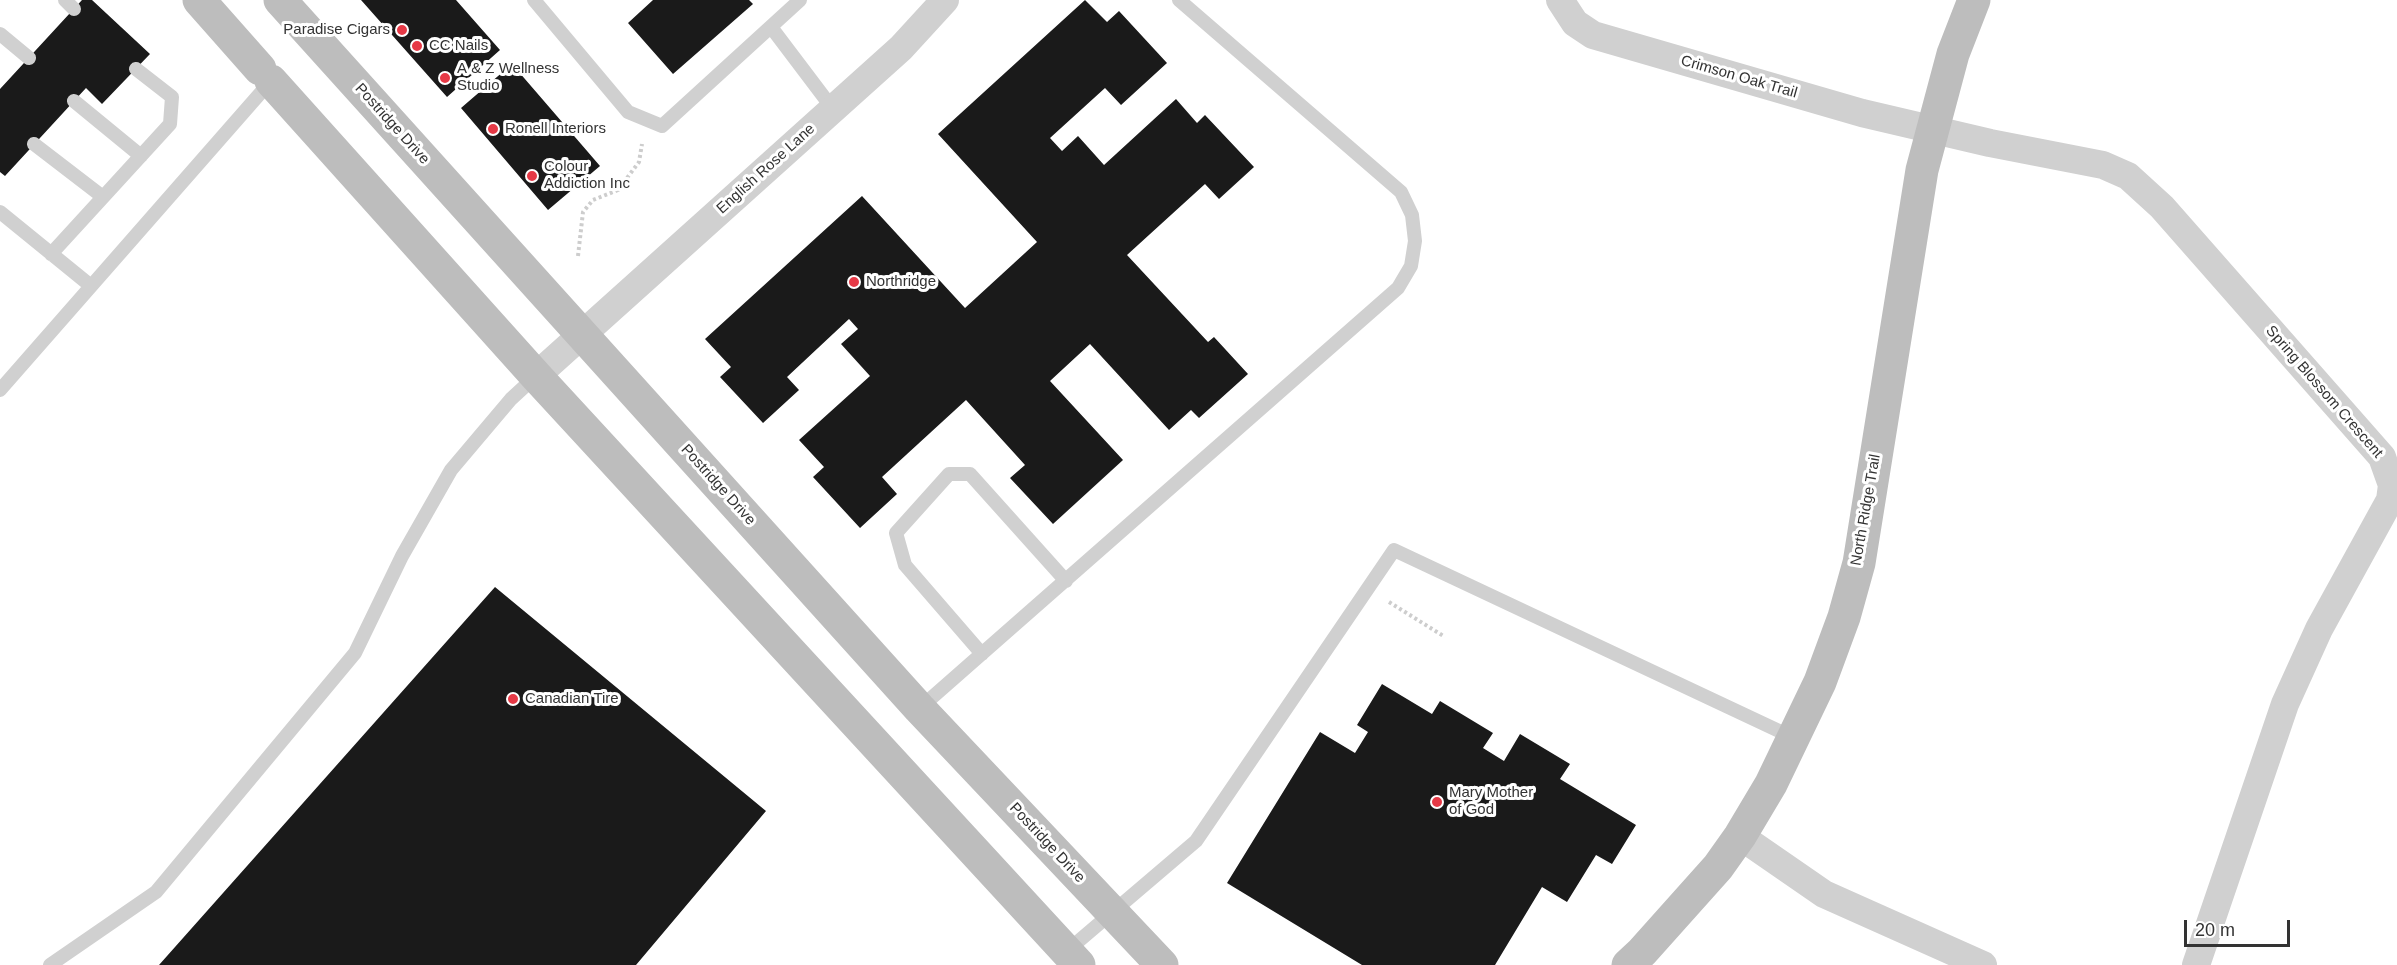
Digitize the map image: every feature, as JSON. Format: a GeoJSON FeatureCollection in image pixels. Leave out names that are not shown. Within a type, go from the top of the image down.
{"type":"FeatureCollection","features":[{"type":"Feature","properties":{"kind":"street"},"geometry":{"type":"LineString","coordinates":[[199,0],[536,376],[1073,958]]}},
{"type":"Feature","properties":{"kind":"street","name":"Postridge Drive"},"geometry":{"type":"LineString","coordinates":[[280,0],[920,708],[1162,965]]}},
{"type":"Feature","properties":{"kind":"street","name":"English Rose Lane"},"geometry":{"type":"LineString","coordinates":[[536,376],[901,48],[945,0]]}},
{"type":"Feature","properties":{"kind":"street","name":"Crimson Oak Trail"},"geometry":{"type":"LineString","coordinates":[[1560,0],[1575,23],[1593,35],[1862,113],[1933,130]]}},
{"type":"Feature","properties":{"kind":"street","name":"North Ridge Trail"},"geometry":{"type":"LineString","coordinates":[[1628,965],[1718,867],[1740,836],[1771,784],[1794,738],[1824,671],[1844,617],[1858,563],[1922,170],[1953,54],[1974,0]]}},
{"type":"Feature","properties":{"kind":"street","name":"Spring Blossom Crescent"},"geometry":{"type":"LineString","coordinates":[[1933,130],[2103,165],[2128,176],[2162,207],[2382,457],[2389,471],[2392,485],[2390,500],[2319,629],[2285,704],[2196,965]]}},
{"type":"Feature","properties":{"kind":"street"},"geometry":{"type":"LineString","coordinates":[[1740,836],[1824,894],[1983,965]]}},
{"type":"Feature","properties":{"kind":"lane"},"geometry":{"type":"LineString","coordinates":[[534,0],[628,111],[662,126],[800,0]]}},
{"type":"Feature","properties":{"kind":"lane"},"geometry":{"type":"LineString","coordinates":[[920,708],[1398,288],[1411,266],[1416,241],[1412,215],[1401,192],[1383,174],[1179,0]]}},
{"type":"Feature","properties":{"kind":"lane"},"geometry":{"type":"LineString","coordinates":[[771,27],[833,109]]}},
{"type":"Feature","properties":{"kind":"lane"},"geometry":{"type":"LineString","coordinates":[[0,34],[28,58]]}},
{"type":"Feature","properties":{"kind":"lane"},"geometry":{"type":"LineString","coordinates":[[51,254],[170,124],[172,97],[136,69]]}},
{"type":"Feature","properties":{"kind":"lane"},"geometry":{"type":"LineString","coordinates":[[0,390],[91,286],[266,75]]}},
{"type":"Feature","properties":{"kind":"lane"},"geometry":{"type":"LineString","coordinates":[[74,101],[141,156]]}},
{"type":"Feature","properties":{"kind":"lane"},"geometry":{"type":"LineString","coordinates":[[34,144],[103,197]]}},
{"type":"Feature","properties":{"kind":"lane"},"geometry":{"type":"LineString","coordinates":[[0,212],[91,286]]}},
{"type":"Feature","properties":{"kind":"lane"},"geometry":{"type":"LineString","coordinates":[[50,965],[156,892],[355,653],[402,556],[451,470],[510,399],[536,376]]}},
{"type":"Feature","properties":{"kind":"lane"},"geometry":{"type":"LineString","coordinates":[[982,654],[905,565],[897,533],[949,474],[970,474],[1066,580]]}},
{"type":"Feature","properties":{"kind":"lane"},"geometry":{"type":"LineString","coordinates":[[1073,958],[1112,912],[1196,841],[1394,550],[1794,738]]}},
{"type":"Feature","properties":{"kind":"path"},"geometry":{"type":"LineString","coordinates":[[578,256],[582,212],[593,200],[618,190],[639,162],[647,120]]}},
{"type":"Feature","properties":{"kind":"path"},"geometry":{"type":"LineString","coordinates":[[1368,589],[1445,637]]}},
{"type":"Feature","properties":{"kind":"building"},"geometry":{"type":"Polygon","coordinates":[[[82,0],[92,0],[150,54],[102,104],[86,88],[5,176],[0,172],[0,89],[82,0]]]}},
{"type":"Feature","properties":{"kind":"building"},"geometry":{"type":"Polygon","coordinates":[[[361,0],[456,0],[500,50],[447,97],[361,0]]]}},
{"type":"Feature","properties":{"kind":"building"},"geometry":{"type":"Polygon","coordinates":[[[653,0],[749,0],[753,4],[673,74],[628,23],[653,0]]]}},
{"type":"Feature","properties":{"kind":"building","name":"Northridge"},"geometry":{"type":"Polygon","coordinates":[[[1085,0],[1107,22],[1119,11],[1167,63],[1121,105],[1105,88],[1050,138],[1062,151],[1078,136],[1104,165],[1176,99],[1197,123],[1205,115],[1254,167],[1219,199],[1205,184],[1127,255],[1208,342],[1214,337],[1248,374],[1199,418],[1191,410],[1169,430],[1090,344],[1050,381],[1123,460],[1053,524],[1010,478],[1025,465],[966,400],[882,477],[897,494],[860,528],[813,477],[824,467],[799,440],[870,376],[841,344],[858,329],[849,319],[787,377],[799,390],[763,423],[720,377],[731,367],[705,339],[862,196],[965,308],[1037,242],[938,134],[1085,0]]]}},
{"type":"Feature","properties":{"kind":"building"},"geometry":{"type":"Polygon","coordinates":[[[512,64],[600,166],[548,210],[461,108],[512,64]]]}},
{"type":"Feature","properties":{"kind":"building","name":"Canadian Tire"},"geometry":{"type":"Polygon","coordinates":[[[495,587],[766,811],[636,965],[159,965],[495,587]]]}},
{"type":"Feature","properties":{"kind":"building","name":"Mary Mother of God"},"geometry":{"type":"Polygon","coordinates":[[[1382,684],[1432,714],[1440,701],[1493,733],[1483,748],[1504,761],[1520,734],[1570,764],[1560,779],[1636,825],[1612,864],[1596,855],[1567,902],[1542,887],[1495,965],[1362,965],[1227,883],[1320,732],[1355,753],[1368,732],[1357,725],[1382,684]]]}},
{"type":"Feature","properties":{"kind":"place","name":"Paradise Cigars"},"geometry":{"type":"Point","coordinates":[402,30]}},
{"type":"Feature","properties":{"kind":"place","name":"CC Nails"},"geometry":{"type":"Point","coordinates":[417,46]}},
{"type":"Feature","properties":{"kind":"place","name":"A & Z Wellness Studio"},"geometry":{"type":"Point","coordinates":[445,78]}},
{"type":"Feature","properties":{"kind":"place","name":"Ronell Interiors"},"geometry":{"type":"Point","coordinates":[493,129]}},
{"type":"Feature","properties":{"kind":"place","name":"Colour Addiction Inc"},"geometry":{"type":"Point","coordinates":[532,176]}},
{"type":"Feature","properties":{"kind":"place","name":"Northridge"},"geometry":{"type":"Point","coordinates":[854,282]}},
{"type":"Feature","properties":{"kind":"place","name":"Canadian Tire"},"geometry":{"type":"Point","coordinates":[513,699]}},
{"type":"Feature","properties":{"kind":"place","name":"Mary Mother of God"},"geometry":{"type":"Point","coordinates":[1437,802]}}]}
